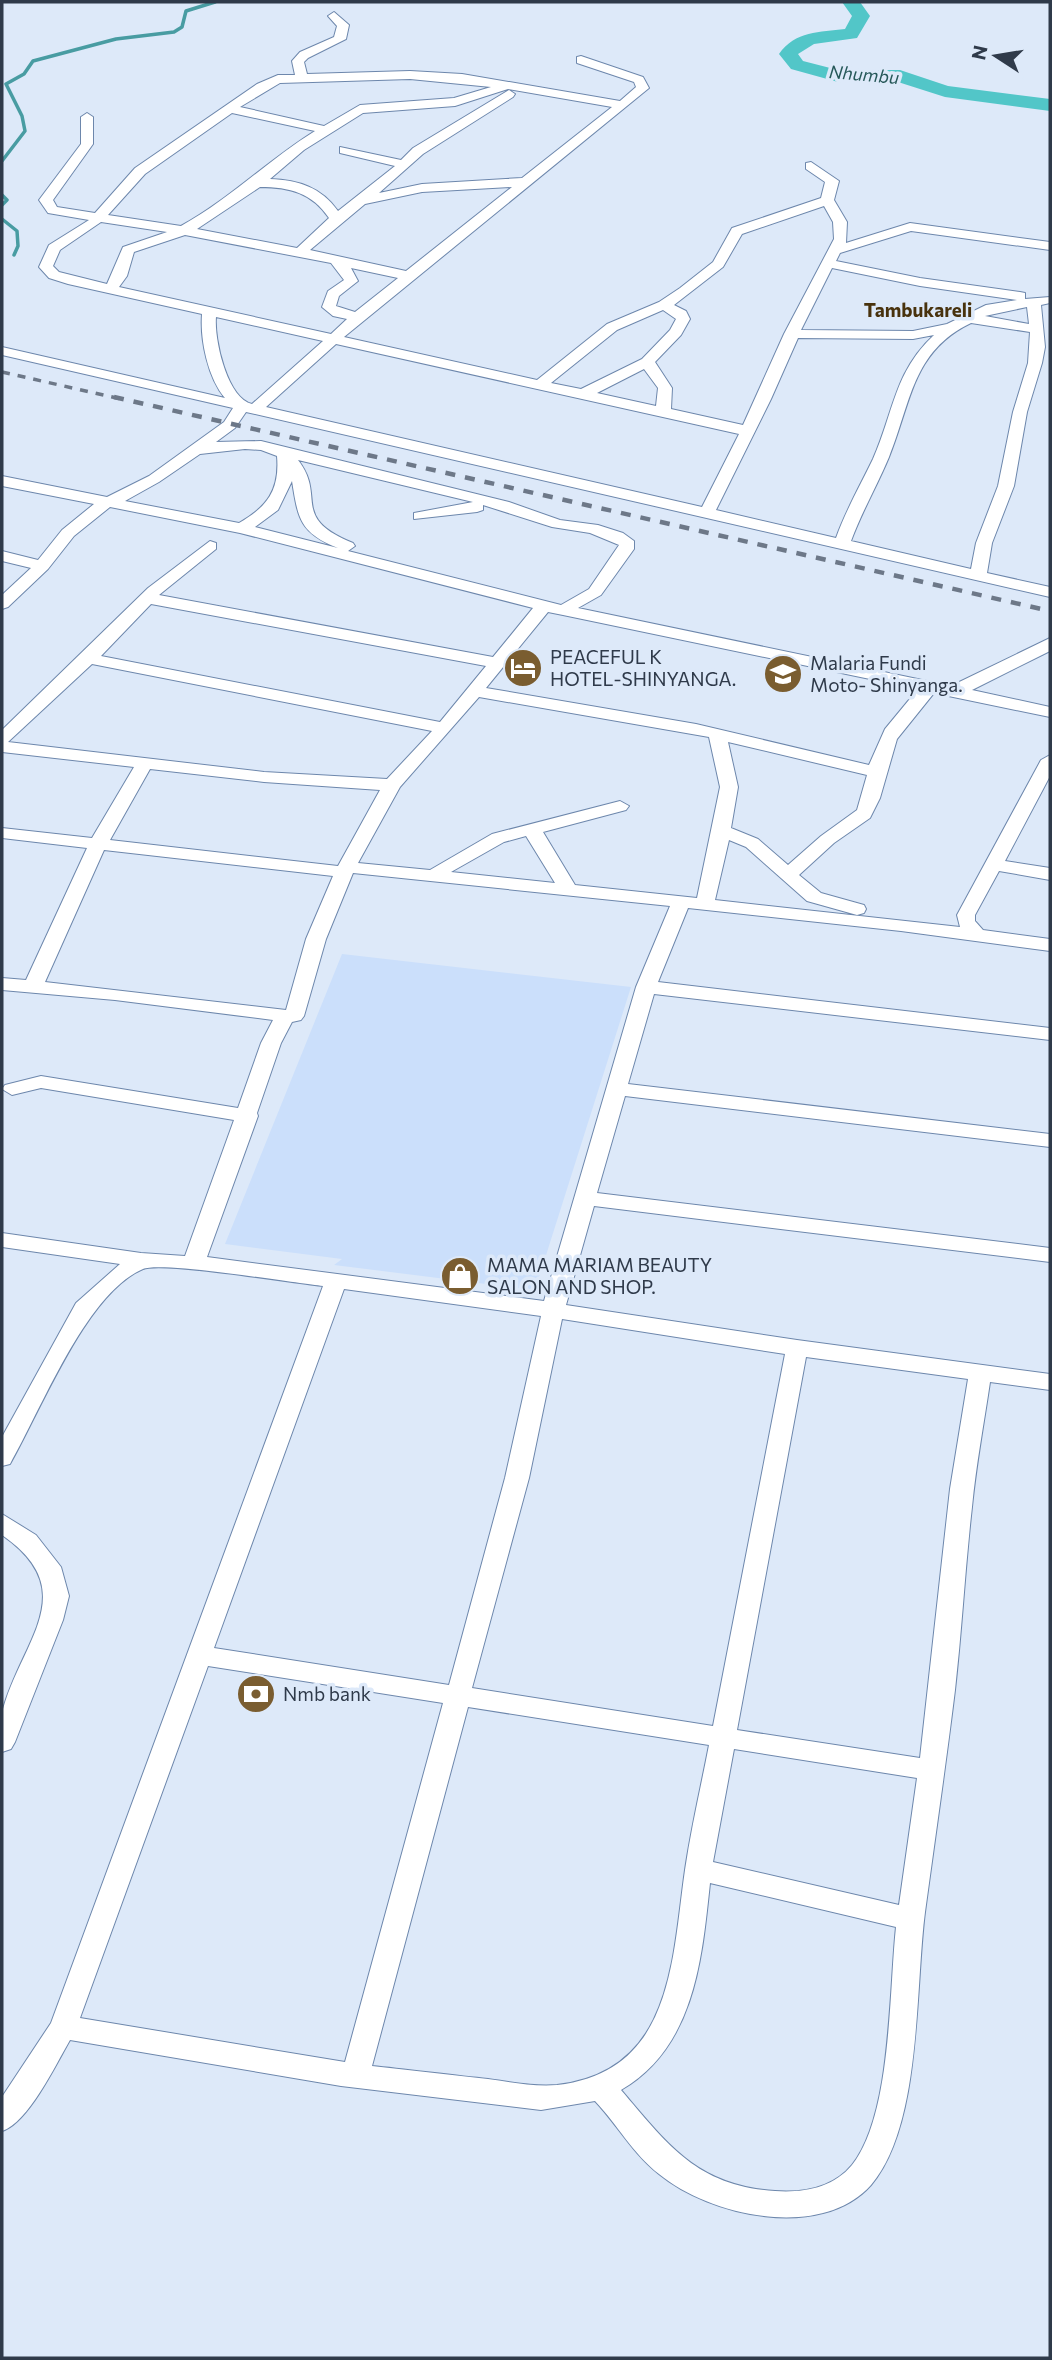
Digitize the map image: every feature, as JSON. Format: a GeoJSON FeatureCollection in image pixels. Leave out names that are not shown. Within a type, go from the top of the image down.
{"type":"FeatureCollection","features":[{"type":"Feature","properties":{"kind":"street"},"geometry":{"type":"LineString","coordinates":[[302,77],[298,61],[304,55],[340,39],[343,25],[334,16]]}},
{"type":"Feature","properties":{"kind":"street"},"geometry":{"type":"LineString","coordinates":[[2,604],[42,566],[68,533],[105,503],[144,486],[230,425],[332,338],[639,93],[644,83],[581,60]]}},
{"type":"Feature","properties":{"kind":"street"},"geometry":{"type":"LineString","coordinates":[[624,105],[514,86],[433,76],[302,77],[270,82],[140,171],[91,225],[54,248],[46,267],[60,277],[111,289],[748,431]]}},
{"type":"Feature","properties":{"kind":"street"},"geometry":{"type":"LineString","coordinates":[[111,289],[120,276],[128,250],[183,231],[257,183],[299,147],[366,107],[455,102],[514,86]]}},
{"type":"Feature","properties":{"kind":"street"},"geometry":{"type":"LineString","coordinates":[[299,253],[335,219],[362,201],[402,164],[514,86]]}},
{"type":"Feature","properties":{"kind":"street"},"geometry":{"type":"LineString","coordinates":[[230,109],[326,130]]}},
{"type":"Feature","properties":{"kind":"street"},"geometry":{"type":"LineString","coordinates":[[87,117],[87,144],[46,200],[53,210],[183,231],[409,276]]}},
{"type":"Feature","properties":{"kind":"street"},"geometry":{"type":"LineString","coordinates":[[345,150],[402,164]]}},
{"type":"Feature","properties":{"kind":"street"},"geometry":{"type":"LineString","coordinates":[[707,512],[748,431],[791,334],[836,250],[842,230],[827,200],[832,181],[811,166]]}},
{"type":"Feature","properties":{"kind":"street"},"geometry":{"type":"LineString","coordinates":[[362,201],[422,188],[529,182]]}},
{"type":"Feature","properties":{"kind":"street"},"geometry":{"type":"LineString","coordinates":[[257,183],[290,183],[307,188],[324,201],[335,219]]}},
{"type":"Feature","properties":{"kind":"street"},"geometry":{"type":"LineString","coordinates":[[540,385],[612,327],[664,305],[718,264],[737,232],[827,200]]}},
{"type":"Feature","properties":{"kind":"street"},"geometry":{"type":"LineString","coordinates":[[836,250],[910,227],[1050,246]]}},
{"type":"Feature","properties":{"kind":"street"},"geometry":{"type":"LineString","coordinates":[[337,262],[349,273],[351,281],[333,294],[329,307],[338,313],[358,317]]}},
{"type":"Feature","properties":{"kind":"street"},"geometry":{"type":"LineString","coordinates":[[827,264],[1043,301]]}},
{"type":"Feature","properties":{"kind":"street"},"geometry":{"type":"LineString","coordinates":[[842,545],[856,505],[881,458],[909,375],[921,355],[951,327],[968,318],[1000,305],[1043,301]]}},
{"type":"Feature","properties":{"kind":"street"},"geometry":{"type":"LineString","coordinates":[[978,576],[984,542],[1012,464],[1020,412],[1035,363],[1032,328],[1043,301]]}},
{"type":"Feature","properties":{"kind":"street"},"geometry":{"type":"LineString","coordinates":[[583,394],[647,362],[681,325],[681,314],[664,305]]}},
{"type":"Feature","properties":{"kind":"street"},"geometry":{"type":"LineString","coordinates":[[1000,305],[1032,328]]}},
{"type":"Feature","properties":{"kind":"street"},"geometry":{"type":"LineString","coordinates":[[209,309],[208,329],[223,386],[247,408]]}},
{"type":"Feature","properties":{"kind":"street"},"geometry":{"type":"LineString","coordinates":[[968,318],[1032,328]]}},
{"type":"Feature","properties":{"kind":"street"},"geometry":{"type":"LineString","coordinates":[[791,334],[888,337],[951,327]]}},
{"type":"Feature","properties":{"kind":"street"},"geometry":{"type":"LineString","coordinates":[[2,351],[1050,592]]}},
{"type":"Feature","properties":{"kind":"street"},"geometry":{"type":"LineString","coordinates":[[647,362],[665,388],[663,412]]}},
{"type":"Feature","properties":{"kind":"street"},"geometry":{"type":"LineString","coordinates":[[196,449],[256,445],[276,447],[284,452],[503,505],[558,524],[607,532],[628,544],[595,592],[564,610]]}},
{"type":"Feature","properties":{"kind":"street"},"geometry":{"type":"LineString","coordinates":[[241,528],[258,519],[279,497],[286,484],[284,452]]}},
{"type":"Feature","properties":{"kind":"street"},"geometry":{"type":"LineString","coordinates":[[284,452],[298,470],[303,512],[312,527],[325,538],[382,559],[395,570]]}},
{"type":"Feature","properties":{"kind":"street"},"geometry":{"type":"LineString","coordinates":[[2,481],[241,528],[395,570],[544,606],[928,689],[1050,712]]}},
{"type":"Feature","properties":{"kind":"street"},"geometry":{"type":"LineString","coordinates":[[420,516],[457,508],[503,505]]}},
{"type":"Feature","properties":{"kind":"street"},"geometry":{"type":"LineString","coordinates":[[2,739],[89,658],[148,598],[210,546]]}},
{"type":"Feature","properties":{"kind":"street"},"geometry":{"type":"LineString","coordinates":[[2,556],[42,566]]}},
{"type":"Feature","properties":{"kind":"street"},"geometry":{"type":"LineString","coordinates":[[148,598],[496,663]]}},
{"type":"Feature","properties":{"kind":"street"},"geometry":{"type":"LineString","coordinates":[[2,984],[294,1016],[316,939],[346,869],[392,785],[444,728],[544,606]]}},
{"type":"Feature","properties":{"kind":"street"},"geometry":{"type":"LineString","coordinates":[[947,692],[978,683],[996,670],[1028,657],[1050,643]]}},
{"type":"Feature","properties":{"kind":"street"},"geometry":{"type":"LineString","coordinates":[[89,658],[148,672],[334,704],[444,728]]}},
{"type":"Feature","properties":{"kind":"street"},"geometry":{"type":"LineString","coordinates":[[788,876],[841,829],[857,821],[865,813],[871,800],[881,754],[904,713],[928,689]]}},
{"type":"Feature","properties":{"kind":"street"},"geometry":{"type":"LineString","coordinates":[[474,691],[717,734],[876,772]]}},
{"type":"Feature","properties":{"kind":"street"},"geometry":{"type":"LineString","coordinates":[[704,906],[716,862],[729,787],[717,734]]}},
{"type":"Feature","properties":{"kind":"street"},"geometry":{"type":"LineString","coordinates":[[2,747],[264,777],[392,785]]}},
{"type":"Feature","properties":{"kind":"street"},"geometry":{"type":"LineString","coordinates":[[976,934],[966,922],[966,915],[1050,760]]}},
{"type":"Feature","properties":{"kind":"street"},"geometry":{"type":"LineString","coordinates":[[33,986],[98,844],[145,764]]}},
{"type":"Feature","properties":{"kind":"street"},"geometry":{"type":"LineString","coordinates":[[433,876],[488,842],[620,806]]}},
{"type":"Feature","properties":{"kind":"street"},"geometry":{"type":"LineString","coordinates":[[533,830],[569,891]]}},
{"type":"Feature","properties":{"kind":"street"},"geometry":{"type":"LineString","coordinates":[[720,830],[752,843],[814,897],[890,918],[901,925]]}},
{"type":"Feature","properties":{"kind":"street"},"geometry":{"type":"LineString","coordinates":[[2,833],[901,925],[1050,945]]}},
{"type":"Feature","properties":{"kind":"street"},"geometry":{"type":"LineString","coordinates":[[993,864],[1050,874]]}},
{"type":"Feature","properties":{"kind":"street"},"geometry":{"type":"LineString","coordinates":[[355,2076],[517,1478],[553,1310],[646,986],[680,904]]}},
{"type":"Feature","properties":{"kind":"street"},"geometry":{"type":"LineString","coordinates":[[646,986],[1050,1034]]}},
{"type":"Feature","properties":{"kind":"street"},"geometry":{"type":"LineString","coordinates":[[194,1262],[248,1116],[271,1043],[285,1016]]}},
{"type":"Feature","properties":{"kind":"street"},"geometry":{"type":"LineString","coordinates":[[12,1089],[41,1082],[248,1116]]}},
{"type":"Feature","properties":{"kind":"street"},"geometry":{"type":"LineString","coordinates":[[617,1089],[1050,1141]]}},
{"type":"Feature","properties":{"kind":"street"},"geometry":{"type":"LineString","coordinates":[[586,1198],[1050,1255]]}},
{"type":"Feature","properties":{"kind":"street"},"geometry":{"type":"LineString","coordinates":[[2,1240],[141,1260],[194,1262],[553,1310],[797,1348],[1050,1382]]}},
{"type":"Feature","properties":{"kind":"street"},"geometry":{"type":"LineString","coordinates":[[2,1458],[87,1303],[114,1278],[141,1260]]}},
{"type":"Feature","properties":{"kind":"street"},"geometry":{"type":"LineString","coordinates":[[2,2119],[32,2080],[63,2027],[336,1281]]}},
{"type":"Feature","properties":{"kind":"street"},"geometry":{"type":"LineString","coordinates":[[63,2027],[355,2076],[541,2098],[572,2097],[601,2088],[629,2071],[646,2054],[684,1979],[698,1869],[757,1541],[797,1348]]}},
{"type":"Feature","properties":{"kind":"street"},"geometry":{"type":"LineString","coordinates":[[601,2088],[623,2109],[670,2167],[698,2185],[724,2196],[774,2205],[834,2195],[854,2183],[868,2166],[883,2128],[895,2076],[962,1490],[980,1372]]}},
{"type":"Feature","properties":{"kind":"street"},"geometry":{"type":"LineString","coordinates":[[2,1523],[28,1541],[49,1567],[57,1596],[51,1620],[2,1742]]}},
{"type":"Feature","properties":{"kind":"street"},"geometry":{"type":"LineString","coordinates":[[197,1655],[932,1770]]}},
{"type":"Feature","properties":{"kind":"street"},"geometry":{"type":"LineString","coordinates":[[698,1869],[911,1919]]}},
{"type":"Feature","properties":{"kind":"shaded area"},"geometry":{"type":"Polygon","coordinates":[[[342,954],[631,987],[535,1290],[334,1265],[342,1259],[225,1244],[342,954]]]}},
{"type":"Feature","properties":{"kind":"waterway"},"geometry":{"type":"LineString","coordinates":[[2,161],[25,131],[22,116],[6,84],[24,74],[33,61],[116,39],[174,32],[182,27],[186,11],[215,2]]}},
{"type":"Feature","properties":{"kind":"waterway","name":"Nhumbu"},"geometry":{"type":"LineString","coordinates":[[851,2],[861,16],[851,34],[808,39],[794,47],[788,54],[797,65],[838,76],[900,76],[945,91],[1050,105]]}},
{"type":"Feature","properties":{"kind":"waterway"},"geometry":{"type":"LineString","coordinates":[[2,195],[7,200],[2,205]]}},
{"type":"Feature","properties":{"kind":"waterway"},"geometry":{"type":"LineString","coordinates":[[2,219],[17,231],[18,246],[14,255]]}},
{"type":"Feature","properties":{"kind":"railway"},"geometry":{"type":"LineString","coordinates":[[2,372],[121,399]]}},
{"type":"Feature","properties":{"kind":"railway"},"geometry":{"type":"LineString","coordinates":[[114,397],[1050,611]]}},
{"type":"Feature","properties":{"kind":"place","name":"PEACEFUL K HOTEL-SHINYANGA."},"geometry":{"type":"Point","coordinates":[523,668]}},
{"type":"Feature","properties":{"kind":"place","name":"Malaria Fundi Moto- Shinyanga."},"geometry":{"type":"Point","coordinates":[783,674]}},
{"type":"Feature","properties":{"kind":"place","name":"MAMA MARIAM BEAUTY SALON AND SHOP."},"geometry":{"type":"Point","coordinates":[460,1276]}},
{"type":"Feature","properties":{"kind":"place","name":"Nmb bank"},"geometry":{"type":"Point","coordinates":[256,1694]}},
{"type":"Feature","properties":{"kind":"district","name":"Tambukareli"},"geometry":{"type":"Point","coordinates":[918,310]}}]}
